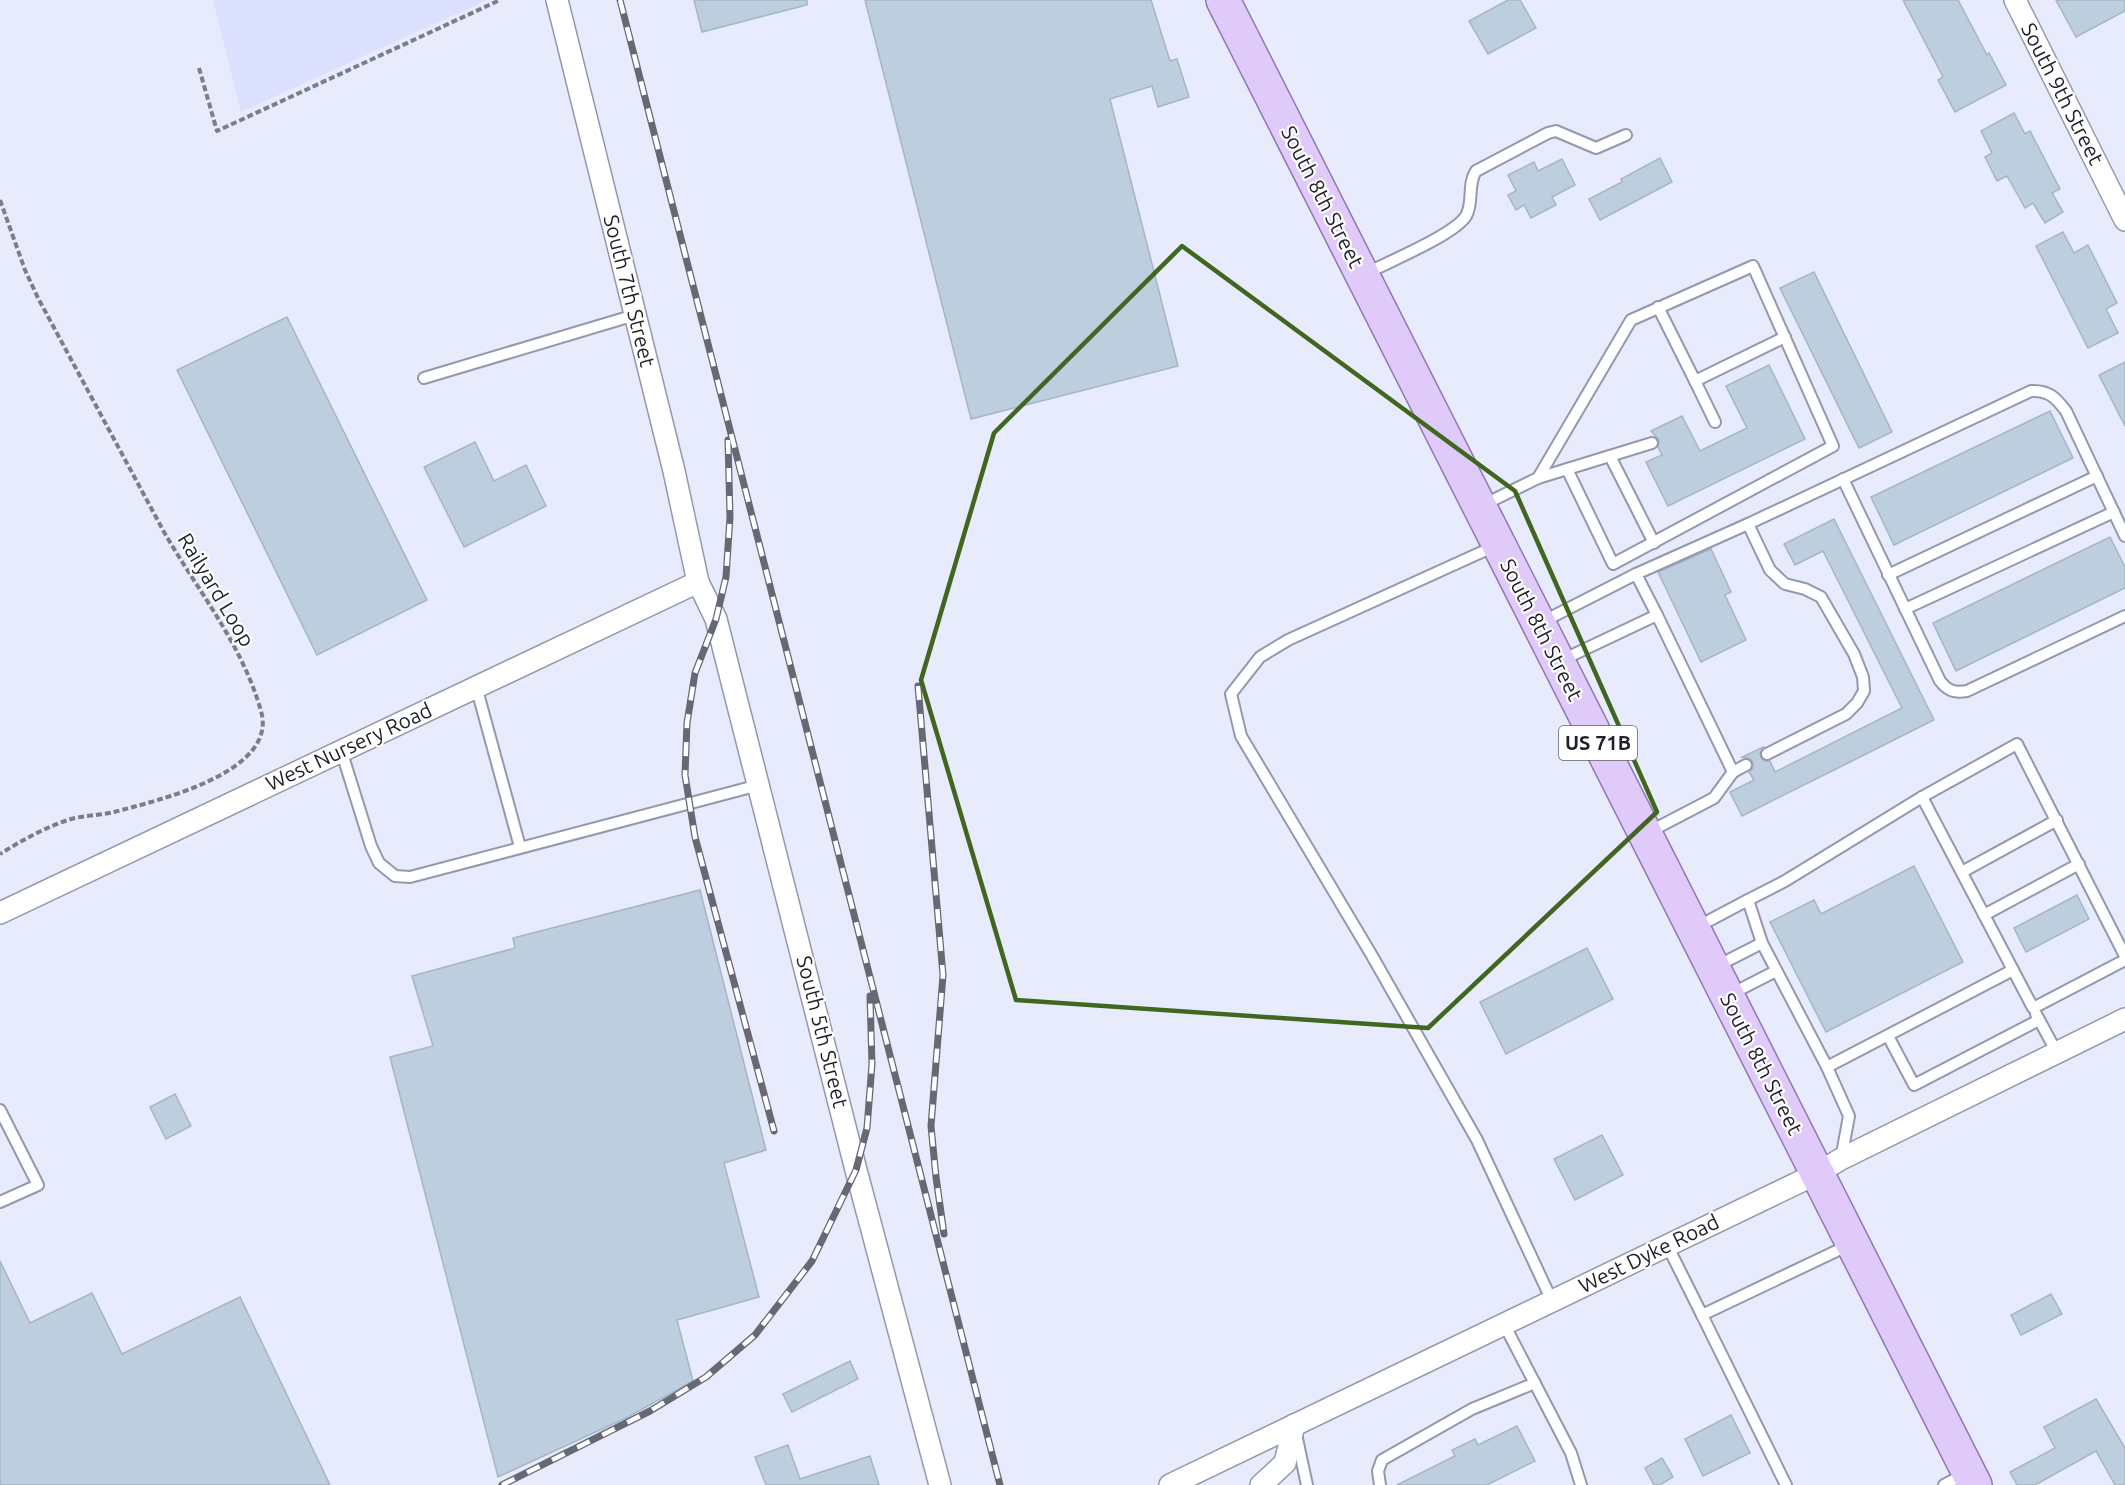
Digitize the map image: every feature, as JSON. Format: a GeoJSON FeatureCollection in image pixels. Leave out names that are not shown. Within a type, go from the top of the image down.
{"type":"FeatureCollection","features":[{"type":"Feature","properties":{"kind":"main road","name":"South 8th Street"},"geometry":{"type":"LineString","coordinates":[[1223,0],[1719,983],[1828,1166],[1852,1243],[1962,1481]]}},
{"type":"Feature","properties":{"kind":"street","name":"South 7th Street"},"geometry":{"type":"LineString","coordinates":[[556,0],[674,471],[698,582]]}},
{"type":"Feature","properties":{"kind":"street","name":"South 9th Street"},"geometry":{"type":"LineString","coordinates":[[2015,0],[2120,195],[2125,220]]}},
{"type":"Feature","properties":{"kind":"street","name":"West Nursery Road"},"geometry":{"type":"LineString","coordinates":[[0,913],[698,582]]}},
{"type":"Feature","properties":{"kind":"street","name":"South 5th Street"},"geometry":{"type":"LineString","coordinates":[[698,582],[716,619],[856,1170],[940,1485]]}},
{"type":"Feature","properties":{"kind":"street","name":"West Dyke Road"},"geometry":{"type":"LineString","coordinates":[[1170,1485],[1667,1245],[2125,1019]]}},
{"type":"Feature","properties":{"kind":"street"},"geometry":{"type":"LineString","coordinates":[[1262,1485],[1285,1463],[1294,1425]]}},
{"type":"Feature","properties":{"kind":"lane"},"geometry":{"type":"LineString","coordinates":[[1362,276],[1460,224],[1467,213],[1472,176],[1476,171],[1548,133],[1561,132],[1596,148],[1626,135]]}},
{"type":"Feature","properties":{"kind":"lane"},"geometry":{"type":"LineString","coordinates":[[1538,478],[1630,320],[1753,266],[1833,446],[1613,564],[1568,469]]}},
{"type":"Feature","properties":{"kind":"lane"},"geometry":{"type":"LineString","coordinates":[[1658,307],[1715,422]]}},
{"type":"Feature","properties":{"kind":"lane"},"geometry":{"type":"LineString","coordinates":[[424,378],[635,315]]}},
{"type":"Feature","properties":{"kind":"lane"},"geometry":{"type":"LineString","coordinates":[[1695,381],[1785,337]]}},
{"type":"Feature","properties":{"kind":"lane"},"geometry":{"type":"LineString","coordinates":[[1538,624],[1636,574],[2031,391],[2041,390],[2055,396],[2066,411],[2125,536]]}},
{"type":"Feature","properties":{"kind":"lane"},"geometry":{"type":"LineString","coordinates":[[1479,507],[1538,478],[1652,443]]}},
{"type":"Feature","properties":{"kind":"lane"},"geometry":{"type":"LineString","coordinates":[[1610,456],[1654,543]]}},
{"type":"Feature","properties":{"kind":"lane"},"geometry":{"type":"LineString","coordinates":[[1888,575],[2097,476]]}},
{"type":"Feature","properties":{"kind":"lane"},"geometry":{"type":"LineString","coordinates":[[1843,479],[1940,681],[1947,690],[1957,693],[1967,691],[2125,616]]}},
{"type":"Feature","properties":{"kind":"lane"},"geometry":{"type":"LineString","coordinates":[[1905,609],[2114,512]]}},
{"type":"Feature","properties":{"kind":"lane"},"geometry":{"type":"LineString","coordinates":[[1748,524],[1770,570],[1785,584],[1805,589],[1821,597],[1854,654],[1863,677],[1864,691],[1857,703],[1846,714],[1767,754]]}},
{"type":"Feature","properties":{"kind":"lane"},"geometry":{"type":"LineString","coordinates":[[1498,545],[1288,640],[1260,657],[1231,694],[1241,736],[1377,965],[1477,1140],[1552,1301]]}},
{"type":"Feature","properties":{"kind":"lane"},"geometry":{"type":"LineString","coordinates":[[1636,574],[1732,772]]}},
{"type":"Feature","properties":{"kind":"lane"},"geometry":{"type":"LineString","coordinates":[[1557,662],[1657,615]]}},
{"type":"Feature","properties":{"kind":"lane"},"geometry":{"type":"LineString","coordinates":[[476,686],[520,847]]}},
{"type":"Feature","properties":{"kind":"lane"},"geometry":{"type":"LineString","coordinates":[[1692,929],[1785,881],[1922,797],[2017,744],[2125,958],[2033,1008]]}},
{"type":"Feature","properties":{"kind":"lane"},"geometry":{"type":"LineString","coordinates":[[341,750],[371,846],[379,863],[395,876],[410,877],[759,785]]}},
{"type":"Feature","properties":{"kind":"lane"},"geometry":{"type":"LineString","coordinates":[[1644,834],[1714,798],[1732,772],[1746,765]]}},
{"type":"Feature","properties":{"kind":"lane"},"geometry":{"type":"LineString","coordinates":[[1922,797],[2057,1053]]}},
{"type":"Feature","properties":{"kind":"lane"},"geometry":{"type":"LineString","coordinates":[[1962,872],[2057,820]]}},
{"type":"Feature","properties":{"kind":"lane"},"geometry":{"type":"LineString","coordinates":[[1984,915],[2079,864]]}},
{"type":"Feature","properties":{"kind":"lane"},"geometry":{"type":"LineString","coordinates":[[1748,900],[1762,943],[1827,1067],[1849,1116],[1828,1166]]}},
{"type":"Feature","properties":{"kind":"lane"},"geometry":{"type":"LineString","coordinates":[[1719,983],[1762,943]]}},
{"type":"Feature","properties":{"kind":"lane"},"geometry":{"type":"LineString","coordinates":[[1827,1067],[2013,970]]}},
{"type":"Feature","properties":{"kind":"lane"},"geometry":{"type":"LineString","coordinates":[[1719,983],[1776,971]]}},
{"type":"Feature","properties":{"kind":"lane"},"geometry":{"type":"LineString","coordinates":[[1888,1036],[1914,1086],[2039,1020]]}},
{"type":"Feature","properties":{"kind":"lane"},"geometry":{"type":"LineString","coordinates":[[0,1110],[38,1185],[0,1202]]}},
{"type":"Feature","properties":{"kind":"lane"},"geometry":{"type":"LineString","coordinates":[[1702,1315],[1852,1243]]}},
{"type":"Feature","properties":{"kind":"lane"},"geometry":{"type":"LineString","coordinates":[[1667,1245],[1786,1485]]}},
{"type":"Feature","properties":{"kind":"lane"},"geometry":{"type":"LineString","coordinates":[[1504,1324],[1571,1453],[1581,1485]]}},
{"type":"Feature","properties":{"kind":"lane"},"geometry":{"type":"LineString","coordinates":[[1380,1485],[1378,1471],[1382,1460],[1472,1408],[1535,1383]]}},
{"type":"Feature","properties":{"kind":"lane"},"geometry":{"type":"LineString","coordinates":[[1294,1425],[1307,1485]]}},
{"type":"Feature","properties":{"kind":"path"},"geometry":{"type":"LineString","coordinates":[[199,68],[217,131],[500,0]]}},
{"type":"Feature","properties":{"kind":"path","name":"Railyard Loop"},"geometry":{"type":"LineString","coordinates":[[0,200],[38,298],[130,472],[184,568],[234,643],[262,714],[262,731],[258,744],[247,758],[230,770],[181,793],[113,812],[67,820],[34,834],[0,854]]}},
{"type":"Feature","properties":{"kind":"highlighted area"},"geometry":{"type":"Polygon","coordinates":[[[1182,246],[1515,491],[1657,812],[1428,1028],[1016,1000],[921,680],[994,433],[1182,246]]]}},
{"type":"Feature","properties":{"kind":"shaded area"},"geometry":{"type":"Polygon","coordinates":[[[213,0],[487,0],[241,112],[213,0]]]}},
{"type":"Feature","properties":{"kind":"building"},"geometry":{"type":"Polygon","coordinates":[[[694,0],[807,0],[807,5],[702,32],[694,0]]]}},
{"type":"Feature","properties":{"kind":"building"},"geometry":{"type":"Polygon","coordinates":[[[865,0],[1151,0],[1170,61],[1177,59],[1189,97],[1158,107],[1152,86],[1110,99],[1178,366],[971,419],[865,0]]]}},
{"type":"Feature","properties":{"kind":"building"},"geometry":{"type":"Polygon","coordinates":[[[1508,0],[1520,0],[1536,28],[1488,54],[1469,21],[1508,0]]]}},
{"type":"Feature","properties":{"kind":"building"},"geometry":{"type":"Polygon","coordinates":[[[1903,0],[1958,0],[2006,85],[1955,112],[1938,80],[1943,77],[1903,0]]]}},
{"type":"Feature","properties":{"kind":"building"},"geometry":{"type":"Polygon","coordinates":[[[2056,0],[2125,0],[2125,11],[2076,37],[2056,0]]]}},
{"type":"Feature","properties":{"kind":"building"},"geometry":{"type":"Polygon","coordinates":[[[2014,113],[2025,134],[2030,131],[2060,189],[2052,193],[2063,212],[2045,223],[2033,203],[2025,208],[2007,176],[1997,181],[1985,157],[1992,153],[1981,131],[2014,113]]]}},
{"type":"Feature","properties":{"kind":"building"},"geometry":{"type":"Polygon","coordinates":[[[1660,158],[1672,182],[1600,220],[1589,199],[1660,158]]]}},
{"type":"Feature","properties":{"kind":"building"},"geometry":{"type":"Polygon","coordinates":[[[1562,159],[1575,185],[1552,197],[1556,205],[1531,218],[1524,205],[1516,210],[1508,195],[1516,191],[1508,175],[1534,162],[1538,171],[1562,159]]]}},
{"type":"Feature","properties":{"kind":"building"},"geometry":{"type":"Polygon","coordinates":[[[2063,232],[2074,253],[2088,245],[2117,303],[2106,309],[2118,333],[2088,348],[2036,246],[2063,232]]]}},
{"type":"Feature","properties":{"kind":"building"},"geometry":{"type":"Polygon","coordinates":[[[1814,272],[1892,432],[1859,448],[1780,288],[1814,272]]]}},
{"type":"Feature","properties":{"kind":"building"},"geometry":{"type":"Polygon","coordinates":[[[287,317],[427,600],[317,655],[177,370],[287,317]]]}},
{"type":"Feature","properties":{"kind":"building"},"geometry":{"type":"Polygon","coordinates":[[[2125,362],[2125,426],[2099,375],[2125,362]]]}},
{"type":"Feature","properties":{"kind":"building"},"geometry":{"type":"Polygon","coordinates":[[[1769,365],[1805,439],[1668,506],[1646,462],[1662,455],[1658,447],[1659,440],[1651,431],[1682,416],[1700,451],[1747,428],[1726,386],[1769,365]]]}},
{"type":"Feature","properties":{"kind":"building"},"geometry":{"type":"Polygon","coordinates":[[[2050,411],[2073,458],[1894,545],[1871,497],[2050,411]]]}},
{"type":"Feature","properties":{"kind":"building"},"geometry":{"type":"Polygon","coordinates":[[[475,442],[494,481],[526,465],[546,506],[464,547],[424,467],[475,442]]]}},
{"type":"Feature","properties":{"kind":"building"},"geometry":{"type":"Polygon","coordinates":[[[1834,519],[1934,720],[1742,816],[1730,792],[1754,780],[1749,772],[1753,768],[1753,762],[1749,758],[1742,757],[1763,747],[1760,753],[1761,758],[1770,761],[1775,772],[1902,708],[1823,551],[1795,565],[1784,544],[1834,519]]]}},
{"type":"Feature","properties":{"kind":"building"},"geometry":{"type":"Polygon","coordinates":[[[2110,537],[2125,567],[2125,588],[1956,671],[1933,623],[2110,537]]]}},
{"type":"Feature","properties":{"kind":"building"},"geometry":{"type":"Polygon","coordinates":[[[1711,549],[1731,592],[1725,595],[1746,640],[1701,662],[1658,572],[1711,549]]]}},
{"type":"Feature","properties":{"kind":"building"},"geometry":{"type":"Polygon","coordinates":[[[1914,866],[1963,962],[1826,1032],[1770,922],[1814,900],[1821,914],[1914,866]]]}},
{"type":"Feature","properties":{"kind":"building"},"geometry":{"type":"Polygon","coordinates":[[[700,890],[766,1150],[724,1163],[759,1297],[677,1320],[693,1381],[628,1417],[498,1477],[390,1057],[433,1046],[412,976],[515,948],[513,938],[700,890]]]}},
{"type":"Feature","properties":{"kind":"building"},"geometry":{"type":"Polygon","coordinates":[[[2077,895],[2089,919],[2026,952],[2014,928],[2077,895]]]}},
{"type":"Feature","properties":{"kind":"building"},"geometry":{"type":"Polygon","coordinates":[[[1587,948],[1613,999],[1506,1054],[1480,1002],[1587,948]]]}},
{"type":"Feature","properties":{"kind":"building"},"geometry":{"type":"Polygon","coordinates":[[[175,1094],[191,1126],[166,1139],[150,1107],[175,1094]]]}},
{"type":"Feature","properties":{"kind":"building"},"geometry":{"type":"Polygon","coordinates":[[[1602,1135],[1623,1175],[1575,1200],[1554,1159],[1602,1135]]]}},
{"type":"Feature","properties":{"kind":"building"},"geometry":{"type":"Polygon","coordinates":[[[0,1261],[30,1323],[92,1293],[122,1354],[240,1297],[330,1485],[0,1485],[0,1261]]]}},
{"type":"Feature","properties":{"kind":"building"},"geometry":{"type":"Polygon","coordinates":[[[2051,1294],[2062,1314],[2021,1335],[2011,1315],[2051,1294]]]}},
{"type":"Feature","properties":{"kind":"building"},"geometry":{"type":"Polygon","coordinates":[[[850,1361],[858,1379],[792,1412],[783,1394],[850,1361]]]}},
{"type":"Feature","properties":{"kind":"building"},"geometry":{"type":"Polygon","coordinates":[[[2096,1399],[2125,1448],[2125,1485],[2115,1485],[2096,1451],[2035,1485],[2017,1485],[2010,1472],[2055,1448],[2044,1427],[2096,1399]]]}},
{"type":"Feature","properties":{"kind":"building"},"geometry":{"type":"Polygon","coordinates":[[[1731,1415],[1750,1453],[1703,1476],[1685,1439],[1731,1415]]]}},
{"type":"Feature","properties":{"kind":"building"},"geometry":{"type":"Polygon","coordinates":[[[1517,1426],[1535,1461],[1487,1485],[1397,1485],[1455,1456],[1452,1450],[1475,1439],[1478,1445],[1517,1426]]]}},
{"type":"Feature","properties":{"kind":"building"},"geometry":{"type":"Polygon","coordinates":[[[788,1445],[800,1479],[870,1456],[879,1485],[766,1485],[755,1457],[788,1445]]]}},
{"type":"Feature","properties":{"kind":"building"},"geometry":{"type":"Polygon","coordinates":[[[1662,1458],[1673,1477],[1660,1485],[1654,1485],[1645,1468],[1662,1458]]]}},
{"type":"Feature","properties":{"kind":"railway"},"geometry":{"type":"LineString","coordinates":[[620,0],[1000,1485]]}},
{"type":"Feature","properties":{"kind":"railway"},"geometry":{"type":"LineString","coordinates":[[728,440],[730,517],[726,577],[716,619],[695,673],[687,723],[685,775],[695,837],[774,1131]]}},
{"type":"Feature","properties":{"kind":"railway"},"geometry":{"type":"LineString","coordinates":[[918,686],[943,975],[931,1126],[944,1234]]}},
{"type":"Feature","properties":{"kind":"railway"},"geometry":{"type":"LineString","coordinates":[[502,1485],[650,1411],[706,1377],[755,1335],[812,1261],[856,1170],[867,1128],[872,1064],[870,996]]}}]}
